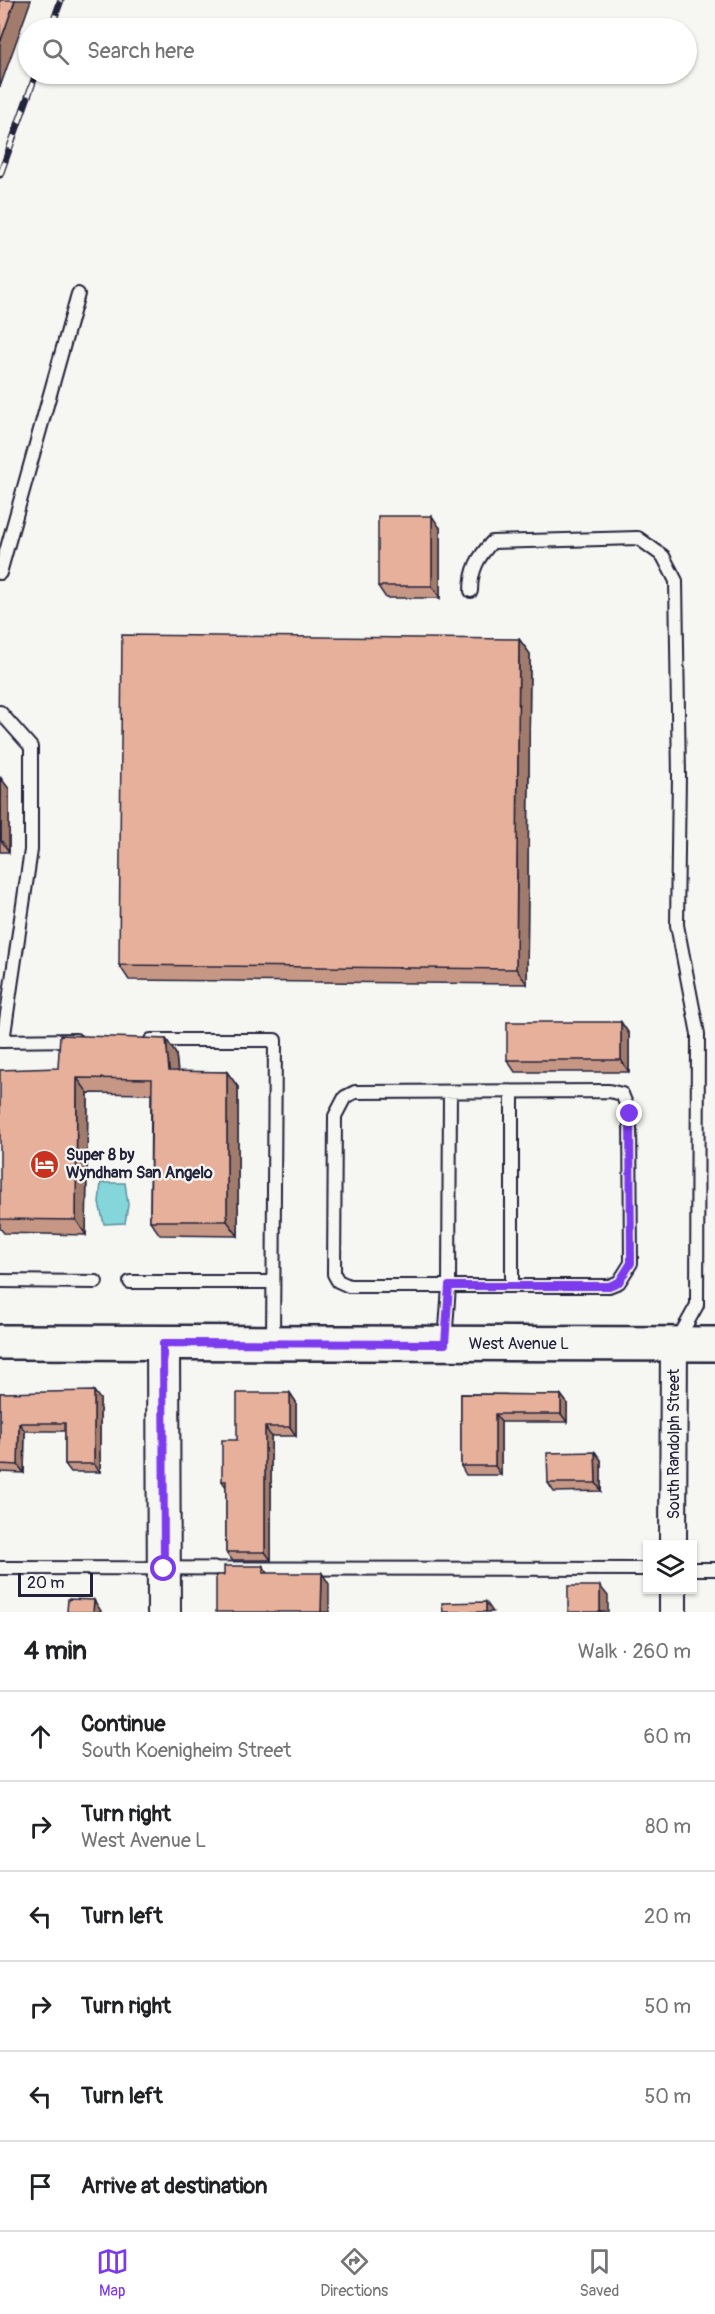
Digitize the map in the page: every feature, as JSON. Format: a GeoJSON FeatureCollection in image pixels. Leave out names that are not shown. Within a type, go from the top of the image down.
{"type":"FeatureCollection","features":[{"type":"Feature","properties":{"kind":"main road","name":"West Avenue L"},"geometry":{"type":"LineString","coordinates":[[0,1342],[715,1344]]}},
{"type":"Feature","properties":{"kind":"street"},"geometry":{"type":"LineString","coordinates":[[163,1343],[164,1612]]}},
{"type":"Feature","properties":{"kind":"street","name":"South Randolph Street"},"geometry":{"type":"LineString","coordinates":[[673,1540],[674,1344]]}},
{"type":"Feature","properties":{"kind":"street"},"geometry":{"type":"LineString","coordinates":[[673,1594],[673,1612]]}},
{"type":"Feature","properties":{"kind":"lane"},"geometry":{"type":"LineString","coordinates":[[0,573],[2,556],[78,294]]}},
{"type":"Feature","properties":{"kind":"lane"},"geometry":{"type":"LineString","coordinates":[[471,591],[471,575],[480,554],[492,542],[638,538],[663,556],[676,581],[679,776],[676,925],[698,1046],[697,1305],[674,1344]]}},
{"type":"Feature","properties":{"kind":"lane"},"geometry":{"type":"LineString","coordinates":[[0,712],[31,747],[31,849],[1,1041],[85,1040]]}},
{"type":"Feature","properties":{"kind":"lane"},"geometry":{"type":"LineString","coordinates":[[133,1040],[275,1040],[273,1343]]}},
{"type":"Feature","properties":{"kind":"lane"},"geometry":{"type":"LineString","coordinates":[[609,1091],[622,1094],[630,1114],[631,1263],[619,1282],[609,1286],[349,1286],[338,1281],[334,1274],[335,1116],[345,1097],[355,1092],[512,1092],[609,1091]]}},
{"type":"Feature","properties":{"kind":"lane"},"geometry":{"type":"LineString","coordinates":[[445,1344],[449,1286],[450,1092]]}},
{"type":"Feature","properties":{"kind":"lane"},"geometry":{"type":"LineString","coordinates":[[512,1092],[512,1286]]}},
{"type":"Feature","properties":{"kind":"lane"},"geometry":{"type":"LineString","coordinates":[[0,1281],[96,1282]]}},
{"type":"Feature","properties":{"kind":"lane"},"geometry":{"type":"LineString","coordinates":[[130,1282],[273,1282]]}},
{"type":"Feature","properties":{"kind":"lane"},"geometry":{"type":"LineString","coordinates":[[0,1568],[643,1569]]}},
{"type":"Feature","properties":{"kind":"lane"},"geometry":{"type":"LineString","coordinates":[[697,1569],[715,1569]]}},
{"type":"Feature","properties":{"kind":"water"},"geometry":{"type":"Polygon","coordinates":[[[101,1183],[125,1183],[128,1205],[125,1223],[104,1224],[99,1203],[101,1183]]]}},
{"type":"Feature","properties":{"kind":"building"},"geometry":{"type":"Polygon","coordinates":[[[0,0],[15,0],[0,43],[0,0]]]}},
{"type":"Feature","properties":{"kind":"building"},"geometry":{"type":"Polygon","coordinates":[[[378,516],[432,516],[432,586],[378,586],[378,516]]]}},
{"type":"Feature","properties":{"kind":"building"},"geometry":{"type":"Polygon","coordinates":[[[122,635],[519,639],[516,969],[119,965],[122,635]]]}},
{"type":"Feature","properties":{"kind":"building"},"geometry":{"type":"Polygon","coordinates":[[[1,778],[1,840],[0,840],[1,778]]]}},
{"type":"Feature","properties":{"kind":"building"},"geometry":{"type":"Polygon","coordinates":[[[507,1022],[621,1022],[621,1060],[507,1060],[507,1022]]]}},
{"type":"Feature","properties":{"kind":"building","name":"Super 8 by Wyndham San Angelo"},"geometry":{"type":"Polygon","coordinates":[[[60,1035],[166,1039],[169,1071],[227,1072],[227,1221],[150,1221],[152,1079],[77,1078],[76,1220],[0,1219],[0,1070],[58,1068],[60,1035]]]}},
{"type":"Feature","properties":{"kind":"building"},"geometry":{"type":"Polygon","coordinates":[[[94,1391],[94,1464],[65,1464],[65,1423],[19,1423],[18,1465],[0,1464],[0,1393],[94,1391]]]}},
{"type":"Feature","properties":{"kind":"building"},"geometry":{"type":"Polygon","coordinates":[[[237,1393],[290,1393],[290,1427],[265,1427],[265,1552],[226,1552],[226,1481],[222,1481],[222,1440],[237,1440],[237,1393]]]}},
{"type":"Feature","properties":{"kind":"building"},"geometry":{"type":"Polygon","coordinates":[[[461,1394],[561,1395],[561,1414],[495,1414],[495,1466],[461,1466],[461,1394]]]}},
{"type":"Feature","properties":{"kind":"building"},"geometry":{"type":"Polygon","coordinates":[[[595,1452],[596,1483],[548,1483],[547,1453],[595,1452]]]}},
{"type":"Feature","properties":{"kind":"building"},"geometry":{"type":"Polygon","coordinates":[[[224,1566],[263,1566],[263,1573],[322,1573],[321,1612],[216,1612],[216,1575],[224,1575],[224,1566]]]}},
{"type":"Feature","properties":{"kind":"building"},"geometry":{"type":"Polygon","coordinates":[[[568,1586],[600,1586],[600,1612],[568,1612],[568,1586]]]}},
{"type":"Feature","properties":{"kind":"building"},"geometry":{"type":"Polygon","coordinates":[[[68,1599],[94,1600],[93,1612],[67,1612],[68,1599]]]}},
{"type":"Feature","properties":{"kind":"building"},"geometry":{"type":"Polygon","coordinates":[[[486,1602],[486,1612],[443,1612],[442,1603],[486,1602]]]}},
{"type":"Feature","properties":{"kind":"railway"},"geometry":{"type":"LineString","coordinates":[[55,18],[61,0]]}},
{"type":"Feature","properties":{"kind":"railway"},"geometry":{"type":"LineString","coordinates":[[0,175],[32,84]]}},
{"type":"Feature","properties":{"kind":"place","name":"Super 8 by Wyndham San Angelo"},"geometry":{"type":"Point","coordinates":[45,1164]}},
{"type":"Feature","properties":{"kind":"route"},"geometry":{"type":"LineString","coordinates":[[164,1569],[163,1343],[445,1344],[449,1286],[609,1286],[619,1282],[626,1275],[631,1263],[630,1114]]}}]}
